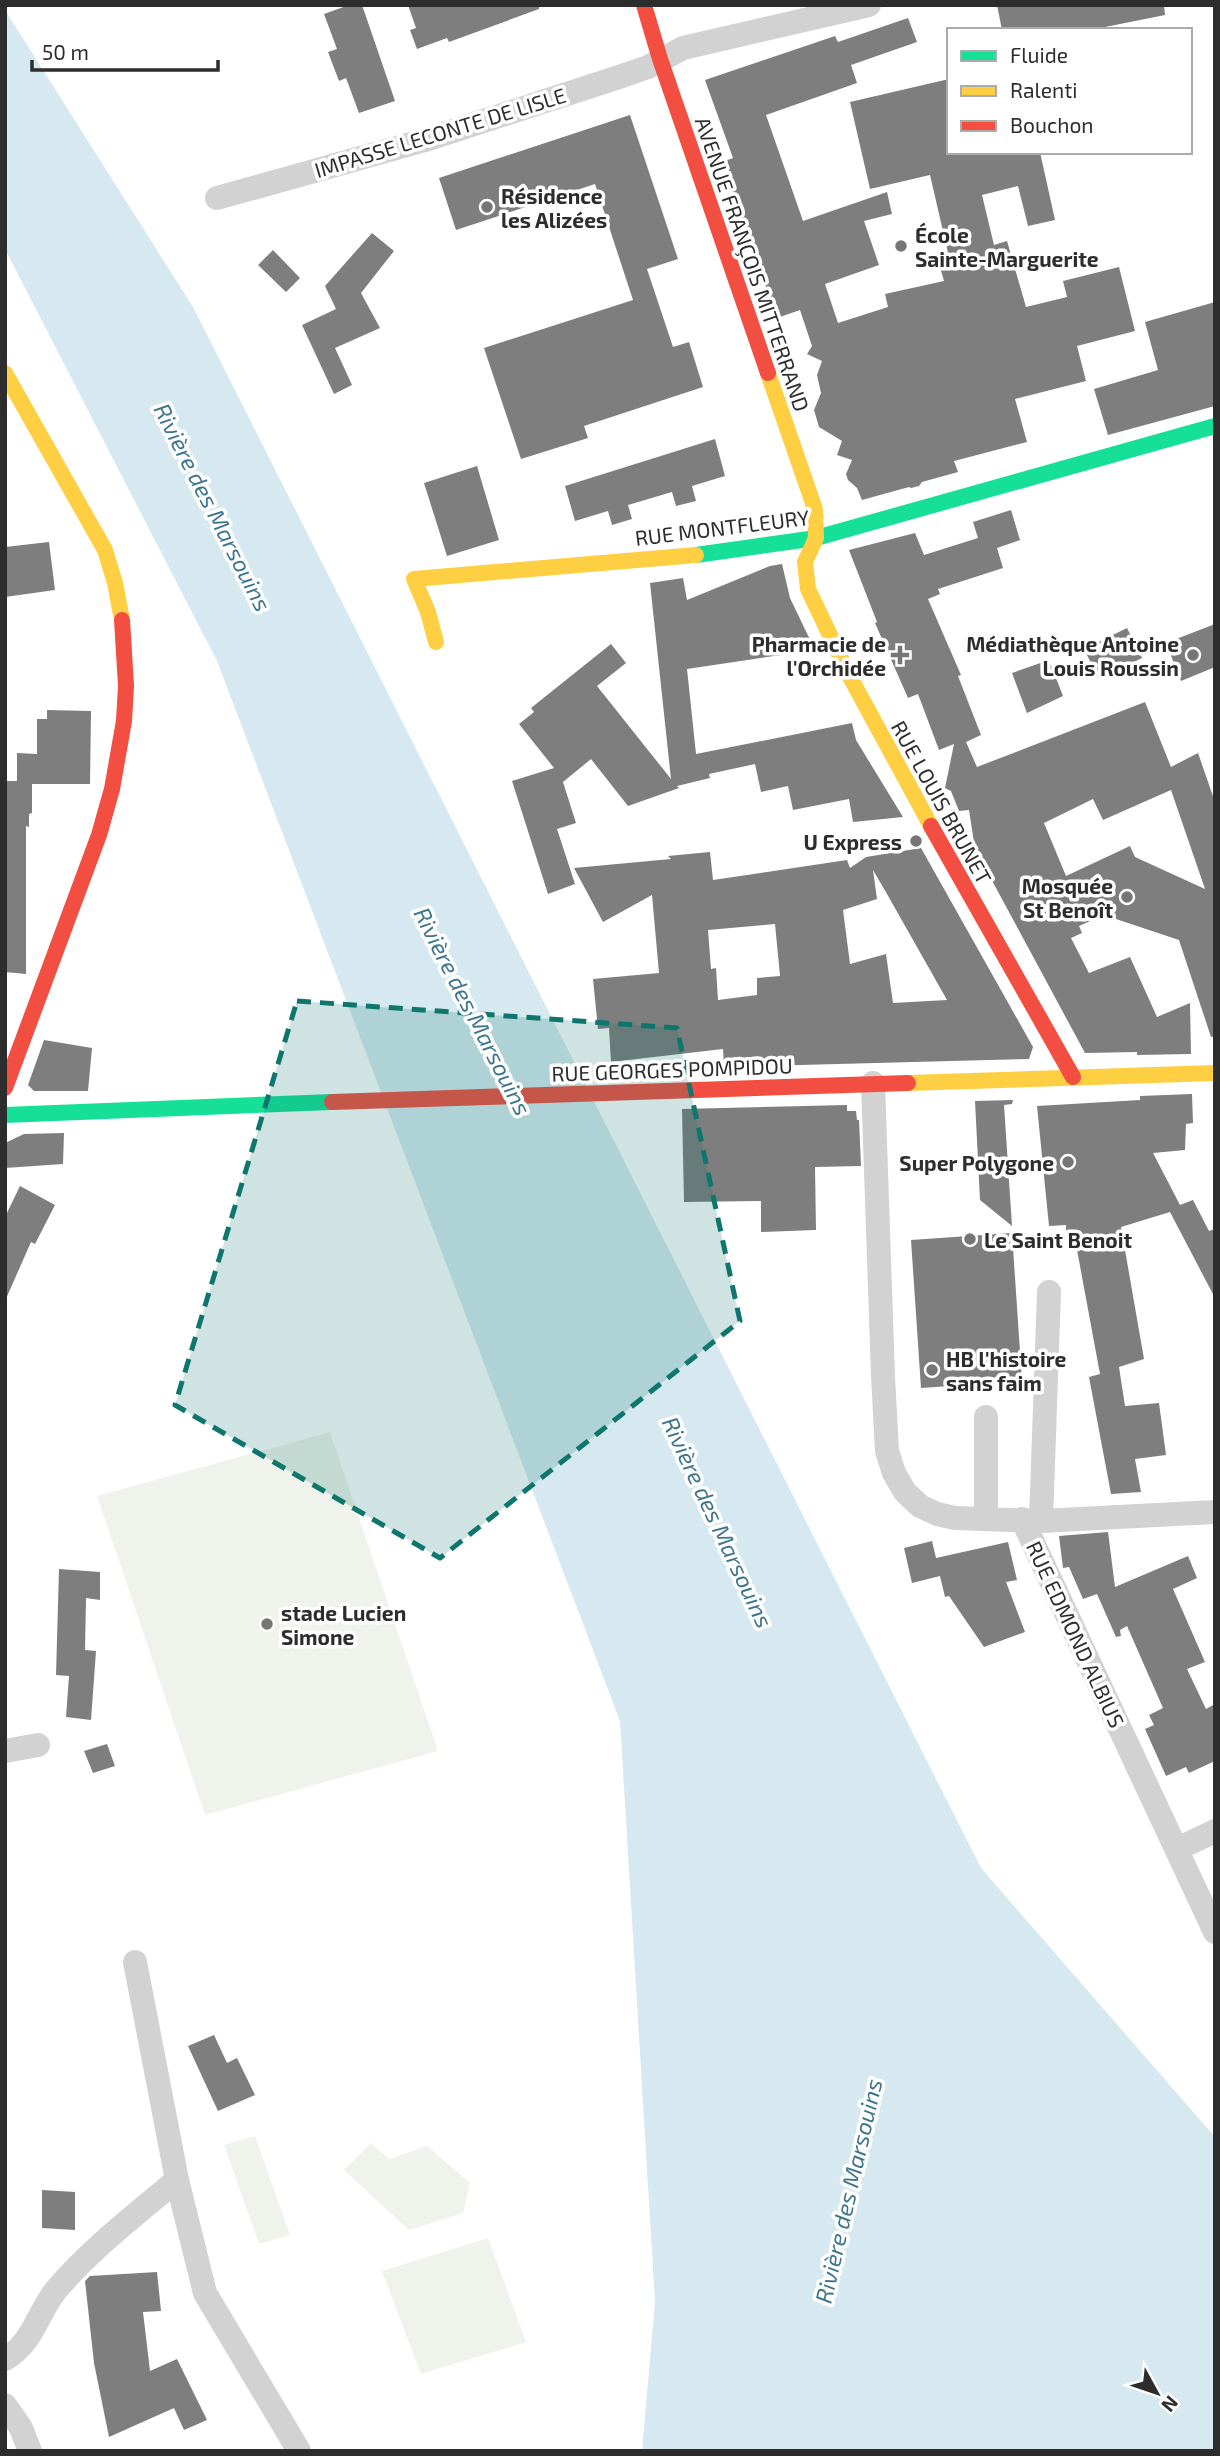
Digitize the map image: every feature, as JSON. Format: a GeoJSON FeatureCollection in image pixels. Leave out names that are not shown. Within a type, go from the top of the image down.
{"type":"FeatureCollection","features":[{"type":"Feature","properties":{"kind":"street","name":"AVENUE FRANÇOIS MITTERRAND"},"geometry":{"type":"LineString","coordinates":[[644,5],[660,59],[815,509],[816,538]]}},
{"type":"Feature","properties":{"kind":"street","name":"IMPASSE LECONTE DE LISLE"},"geometry":{"type":"LineString","coordinates":[[217,198],[438,136],[648,67],[683,48],[869,5]]}},
{"type":"Feature","properties":{"kind":"street"},"geometry":{"type":"LineString","coordinates":[[5,373],[106,550],[123,617],[126,682],[124,720],[103,823],[5,1088]]}},
{"type":"Feature","properties":{"kind":"street","name":"RUE MONTFLEURY"},"geometry":{"type":"LineString","coordinates":[[436,642],[428,612],[414,579],[778,545],[816,538],[1215,426]]}},
{"type":"Feature","properties":{"kind":"street","name":"RUE LOUIS BRUNET"},"geometry":{"type":"LineString","coordinates":[[816,538],[805,562],[808,589],[834,646],[930,825],[1073,1077]]}},
{"type":"Feature","properties":{"kind":"street","name":"RUE GEORGES POMPIDOU"},"geometry":{"type":"LineString","coordinates":[[5,1115],[1215,1073]]}},
{"type":"Feature","properties":{"kind":"street","name":"RUE EDMOND ALBIUS"},"geometry":{"type":"LineString","coordinates":[[873,1083],[887,1451],[894,1473],[905,1492],[920,1506],[937,1514],[955,1518],[1032,1520],[1215,1932]]}},
{"type":"Feature","properties":{"kind":"street"},"geometry":{"type":"LineString","coordinates":[[1049,1292],[1032,1520],[1215,1512]]}},
{"type":"Feature","properties":{"kind":"street"},"geometry":{"type":"LineString","coordinates":[[986,1417],[986,1519]]}},
{"type":"Feature","properties":{"kind":"street"},"geometry":{"type":"LineString","coordinates":[[8,1750],[38,1745]]}},
{"type":"Feature","properties":{"kind":"street"},"geometry":{"type":"LineString","coordinates":[[1177,1849],[1215,1831]]}},
{"type":"Feature","properties":{"kind":"street"},"geometry":{"type":"LineString","coordinates":[[135,1962],[177,2180],[205,2293],[299,2451]]}},
{"type":"Feature","properties":{"kind":"street"},"geometry":{"type":"LineString","coordinates":[[5,2359],[25,2344],[49,2299],[58,2288],[102,2243],[177,2180]]}},
{"type":"Feature","properties":{"kind":"street"},"geometry":{"type":"LineString","coordinates":[[5,2376],[5,2382]]}},
{"type":"Feature","properties":{"kind":"street"},"geometry":{"type":"LineString","coordinates":[[5,2405],[21,2428],[30,2451]]}},
{"type":"Feature","properties":{"kind":"highlighted area"},"geometry":{"type":"Polygon","coordinates":[[[297,1001],[677,1028],[740,1321],[440,1558],[175,1405],[297,1001]]]}},
{"type":"Feature","properties":{"kind":"shaded area","name":"stade Lucien Simone"},"geometry":{"type":"Polygon","coordinates":[[[330,1432],[438,1751],[205,1815],[97,1496],[330,1432]]]}},
{"type":"Feature","properties":{"kind":"shaded area"},"geometry":{"type":"Polygon","coordinates":[[[255,2136],[290,2235],[259,2244],[224,2145],[255,2136]]]}},
{"type":"Feature","properties":{"kind":"shaded area"},"geometry":{"type":"Polygon","coordinates":[[[371,2143],[389,2159],[427,2146],[470,2183],[463,2213],[409,2230],[344,2170],[371,2143]]]}},
{"type":"Feature","properties":{"kind":"shaded area"},"geometry":{"type":"Polygon","coordinates":[[[488,2238],[526,2342],[421,2374],[382,2271],[488,2238]]]}},
{"type":"Feature","properties":{"kind":"water","name":"Rivière des Marsouins"},"geometry":{"type":"Polygon","coordinates":[[[5,10],[193,307],[981,1868],[1215,2137],[1215,2451],[642,2451],[655,2302],[620,1721],[217,661],[5,249],[5,10]]]}},
{"type":"Feature","properties":{"kind":"building"},"geometry":{"type":"Polygon","coordinates":[[[349,5],[362,5],[395,101],[359,113],[346,78],[339,81],[328,52],[337,49],[324,14],[349,5]]]}},
{"type":"Feature","properties":{"kind":"building"},"geometry":{"type":"Polygon","coordinates":[[[408,5],[539,5],[539,9],[449,42],[447,38],[417,49],[410,30],[416,28],[408,5]]]}},
{"type":"Feature","properties":{"kind":"building"},"geometry":{"type":"Polygon","coordinates":[[[997,5],[1164,5],[1165,15],[1100,28],[1002,28],[997,5]]]}},
{"type":"Feature","properties":{"kind":"building"},"geometry":{"type":"Polygon","coordinates":[[[908,18],[917,42],[851,65],[857,83],[766,115],[803,221],[887,192],[892,214],[864,221],[879,265],[825,284],[838,323],[888,307],[885,294],[944,281],[938,260],[949,257],[930,175],[870,189],[850,102],[947,79],[947,154],[1040,154],[1055,220],[1028,226],[1018,186],[982,195],[994,245],[1007,241],[1026,307],[1067,297],[1063,281],[1119,267],[1135,331],[1077,346],[1086,381],[1015,399],[1027,442],[954,461],[958,472],[922,482],[919,486],[862,500],[846,474],[852,460],[837,455],[842,441],[819,427],[814,410],[821,393],[817,375],[822,361],[807,354],[812,346],[800,310],[777,318],[722,162],[733,158],[705,80],[835,36],[838,42],[908,18]]]}},
{"type":"Feature","properties":{"kind":"building"},"geometry":{"type":"Polygon","coordinates":[[[630,115],[678,259],[647,269],[673,347],[689,342],[703,387],[584,426],[588,438],[521,459],[484,348],[633,300],[595,184],[456,230],[439,178],[630,115]]]}},
{"type":"Feature","properties":{"kind":"building"},"geometry":{"type":"Polygon","coordinates":[[[372,233],[394,251],[361,293],[380,328],[335,348],[352,385],[334,394],[302,325],[336,309],[325,286],[372,233]]]}},
{"type":"Feature","properties":{"kind":"building"},"geometry":{"type":"Polygon","coordinates":[[[273,250],[300,278],[286,292],[258,265],[273,250]]]}},
{"type":"Feature","properties":{"kind":"building"},"geometry":{"type":"Polygon","coordinates":[[[1215,302],[1215,406],[1108,435],[1094,389],[1158,370],[1145,322],[1215,302]]]}},
{"type":"Feature","properties":{"kind":"building"},"geometry":{"type":"Polygon","coordinates":[[[715,439],[725,476],[692,486],[696,501],[676,506],[672,492],[628,505],[632,519],[612,525],[608,511],[575,521],[565,486],[715,439]]]}},
{"type":"Feature","properties":{"kind":"building"},"geometry":{"type":"Polygon","coordinates":[[[477,466],[499,540],[447,556],[424,483],[477,466]]]}},
{"type":"Feature","properties":{"kind":"building"},"geometry":{"type":"Polygon","coordinates":[[[1011,510],[1020,540],[997,548],[1003,568],[938,589],[940,594],[928,599],[961,675],[958,676],[981,735],[966,742],[977,767],[1145,702],[1171,767],[1198,753],[1215,802],[1215,1036],[1211,1037],[1179,940],[1104,915],[1079,926],[1082,933],[1071,938],[1089,973],[1130,957],[1157,1017],[1190,1003],[1191,1054],[1085,1053],[975,849],[969,810],[959,811],[951,791],[945,788],[954,744],[939,750],[918,694],[908,698],[875,623],[877,622],[849,550],[915,533],[924,555],[978,538],[973,522],[1011,510]],[[1171,790],[1103,820],[1093,799],[1044,823],[1066,876],[1130,846],[1135,857],[1205,889],[1171,790]]]}},
{"type":"Feature","properties":{"kind":"building"},"geometry":{"type":"Polygon","coordinates":[[[49,542],[55,590],[5,597],[5,547],[49,542]]]}},
{"type":"Feature","properties":{"kind":"building"},"geometry":{"type":"Polygon","coordinates":[[[782,564],[790,598],[815,650],[687,669],[696,754],[852,723],[856,740],[903,817],[853,822],[849,799],[793,810],[788,786],[761,792],[755,764],[709,774],[710,778],[677,786],[679,788],[628,806],[591,759],[563,782],[576,823],[557,829],[575,884],[548,894],[512,781],[554,768],[519,724],[534,712],[531,708],[611,644],[626,663],[597,686],[671,779],[650,583],[683,578],[687,600],[770,566],[782,564]]]}},
{"type":"Feature","properties":{"kind":"building","name":"Médiathèque Antoine Louis Roussin"},"geometry":{"type":"Polygon","coordinates":[[[1215,624],[1215,667],[1181,681],[1166,643],[1215,624]]]}},
{"type":"Feature","properties":{"kind":"building"},"geometry":{"type":"Polygon","coordinates":[[[1127,628],[1142,658],[1099,679],[1084,649],[1127,628]]]}},
{"type":"Feature","properties":{"kind":"building"},"geometry":{"type":"Polygon","coordinates":[[[1049,660],[1063,696],[1027,713],[1012,673],[1049,660]]]}},
{"type":"Feature","properties":{"kind":"building"},"geometry":{"type":"Polygon","coordinates":[[[47,710],[91,711],[90,784],[32,784],[32,813],[29,814],[29,827],[26,826],[26,974],[5,972],[5,781],[17,781],[17,753],[37,754],[37,719],[47,719],[47,710]]]}},
{"type":"Feature","properties":{"kind":"building"},"geometry":{"type":"Polygon","coordinates":[[[921,848],[1033,1047],[1029,1059],[724,1067],[723,1049],[611,1062],[609,1028],[598,1029],[593,979],[659,973],[652,895],[603,922],[574,868],[671,859],[668,856],[710,852],[713,880],[847,860],[850,868],[866,857],[921,848]],[[873,870],[877,899],[843,910],[850,964],[886,954],[893,1003],[947,1000],[887,894],[873,870]],[[775,924],[708,930],[711,969],[716,968],[718,1000],[757,995],[757,978],[780,976],[775,924]]]}},
{"type":"Feature","properties":{"kind":"building"},"geometry":{"type":"Polygon","coordinates":[[[44,1040],[92,1048],[88,1091],[34,1091],[28,1085],[44,1040]]]}},
{"type":"Feature","properties":{"kind":"building"},"geometry":{"type":"Polygon","coordinates":[[[1192,1094],[1193,1123],[1186,1124],[1185,1150],[1153,1153],[1180,1205],[1193,1200],[1209,1231],[1215,1229],[1215,1298],[1170,1212],[1121,1227],[1144,1359],[1119,1367],[1125,1406],[1159,1403],[1166,1455],[1135,1459],[1141,1492],[1111,1494],[1089,1377],[1100,1374],[1075,1239],[1066,1239],[1066,1225],[1049,1226],[1037,1106],[1192,1094]]]}},
{"type":"Feature","properties":{"kind":"building"},"geometry":{"type":"Polygon","coordinates":[[[1013,1100],[1012,1104],[1004,1105],[1012,1226],[980,1200],[975,1101],[1013,1100]]]}},
{"type":"Feature","properties":{"kind":"building"},"geometry":{"type":"Polygon","coordinates":[[[847,1105],[847,1111],[856,1111],[859,1120],[861,1166],[815,1167],[816,1230],[761,1232],[761,1201],[684,1202],[682,1109],[847,1105]]]}},
{"type":"Feature","properties":{"kind":"building"},"geometry":{"type":"Polygon","coordinates":[[[64,1133],[63,1164],[5,1168],[5,1143],[24,1134],[64,1133]]]}},
{"type":"Feature","properties":{"kind":"building"},"geometry":{"type":"Polygon","coordinates":[[[20,1186],[55,1205],[35,1244],[31,1242],[5,1301],[5,1217],[20,1186]]]}},
{"type":"Feature","properties":{"kind":"building"},"geometry":{"type":"Polygon","coordinates":[[[1012,1233],[1022,1381],[921,1388],[911,1240],[1012,1233]]]}},
{"type":"Feature","properties":{"kind":"building"},"geometry":{"type":"Polygon","coordinates":[[[1108,1532],[1115,1587],[1188,1556],[1197,1578],[1173,1589],[1205,1662],[1187,1669],[1206,1709],[1215,1704],[1215,1761],[1189,1773],[1186,1767],[1166,1776],[1145,1729],[1154,1725],[1149,1715],[1163,1708],[1127,1626],[1120,1630],[1121,1636],[1116,1637],[1097,1594],[1083,1599],[1069,1567],[1063,1568],[1059,1536],[1108,1532]]]}},
{"type":"Feature","properties":{"kind":"building"},"geometry":{"type":"Polygon","coordinates":[[[932,1541],[936,1558],[1008,1542],[1017,1580],[1006,1582],[1025,1632],[984,1647],[949,1596],[945,1597],[940,1576],[912,1583],[904,1548],[932,1541]]]}},
{"type":"Feature","properties":{"kind":"building"},"geometry":{"type":"Polygon","coordinates":[[[59,1569],[100,1572],[100,1600],[86,1598],[85,1650],[96,1651],[91,1720],[66,1717],[69,1676],[56,1675],[59,1569]]]}},
{"type":"Feature","properties":{"kind":"building"},"geometry":{"type":"Polygon","coordinates":[[[107,1744],[115,1766],[93,1773],[84,1751],[107,1744]]]}},
{"type":"Feature","properties":{"kind":"building"},"geometry":{"type":"Polygon","coordinates":[[[214,2035],[227,2063],[237,2058],[255,2095],[218,2111],[188,2046],[214,2035]]]}},
{"type":"Feature","properties":{"kind":"building"},"geometry":{"type":"Polygon","coordinates":[[[42,2190],[75,2192],[75,2230],[42,2228],[42,2190]]]}},
{"type":"Feature","properties":{"kind":"building"},"geometry":{"type":"Polygon","coordinates":[[[157,2272],[161,2311],[143,2312],[150,2371],[177,2359],[207,2420],[184,2430],[174,2408],[109,2437],[94,2363],[85,2281],[90,2276],[157,2272]]]}},
{"type":"Feature","properties":{"kind":"traffic: fast"},"geometry":{"type":"LineString","coordinates":[[696,555],[816,538],[1215,426]]}},
{"type":"Feature","properties":{"kind":"traffic: fast"},"geometry":{"type":"LineString","coordinates":[[5,1115],[332,1102]]}},
{"type":"Feature","properties":{"kind":"traffic: slow"},"geometry":{"type":"LineString","coordinates":[[5,373],[105,550],[122,620]]}},
{"type":"Feature","properties":{"kind":"traffic: slow"},"geometry":{"type":"LineString","coordinates":[[768,373],[815,509],[816,538],[805,562],[808,589],[849,675],[931,826]]}},
{"type":"Feature","properties":{"kind":"traffic: slow"},"geometry":{"type":"LineString","coordinates":[[436,642],[428,612],[414,579],[696,555]]}},
{"type":"Feature","properties":{"kind":"traffic: slow"},"geometry":{"type":"LineString","coordinates":[[908,1083],[1215,1073]]}},
{"type":"Feature","properties":{"kind":"traffic: jam"},"geometry":{"type":"LineString","coordinates":[[644,5],[768,373]]}},
{"type":"Feature","properties":{"kind":"traffic: jam"},"geometry":{"type":"LineString","coordinates":[[5,1088],[99,835],[112,789],[124,721],[126,686],[122,620]]}},
{"type":"Feature","properties":{"kind":"traffic: jam"},"geometry":{"type":"LineString","coordinates":[[931,826],[1073,1077]]}},
{"type":"Feature","properties":{"kind":"traffic: jam"},"geometry":{"type":"LineString","coordinates":[[332,1102],[908,1083]]}},
{"type":"Feature","properties":{"kind":"place","name":"Résidence les Alizées"},"geometry":{"type":"Point","coordinates":[487,207]}},
{"type":"Feature","properties":{"kind":"place","name":"École Sainte-Marguerite"},"geometry":{"type":"Point","coordinates":[901,246]}},
{"type":"Feature","properties":{"kind":"place","name":"Pharmacie de l'Orchidée"},"geometry":{"type":"Point","coordinates":[900,655]}},
{"type":"Feature","properties":{"kind":"place","name":"Médiathèque Antoine Louis Roussin"},"geometry":{"type":"Point","coordinates":[1193,655]}},
{"type":"Feature","properties":{"kind":"place","name":"U Express"},"geometry":{"type":"Point","coordinates":[916,841]}},
{"type":"Feature","properties":{"kind":"place","name":"Mosquée St Benoît"},"geometry":{"type":"Point","coordinates":[1127,897]}},
{"type":"Feature","properties":{"kind":"place","name":"Super Polygone"},"geometry":{"type":"Point","coordinates":[1068,1162]}},
{"type":"Feature","properties":{"kind":"place","name":"Le Saint Benoit"},"geometry":{"type":"Point","coordinates":[970,1239]}},
{"type":"Feature","properties":{"kind":"place","name":"HB l'histoire sans faim"},"geometry":{"type":"Point","coordinates":[932,1370]}},
{"type":"Feature","properties":{"kind":"place","name":"stade Lucien Simone"},"geometry":{"type":"Point","coordinates":[267,1624]}}]}
